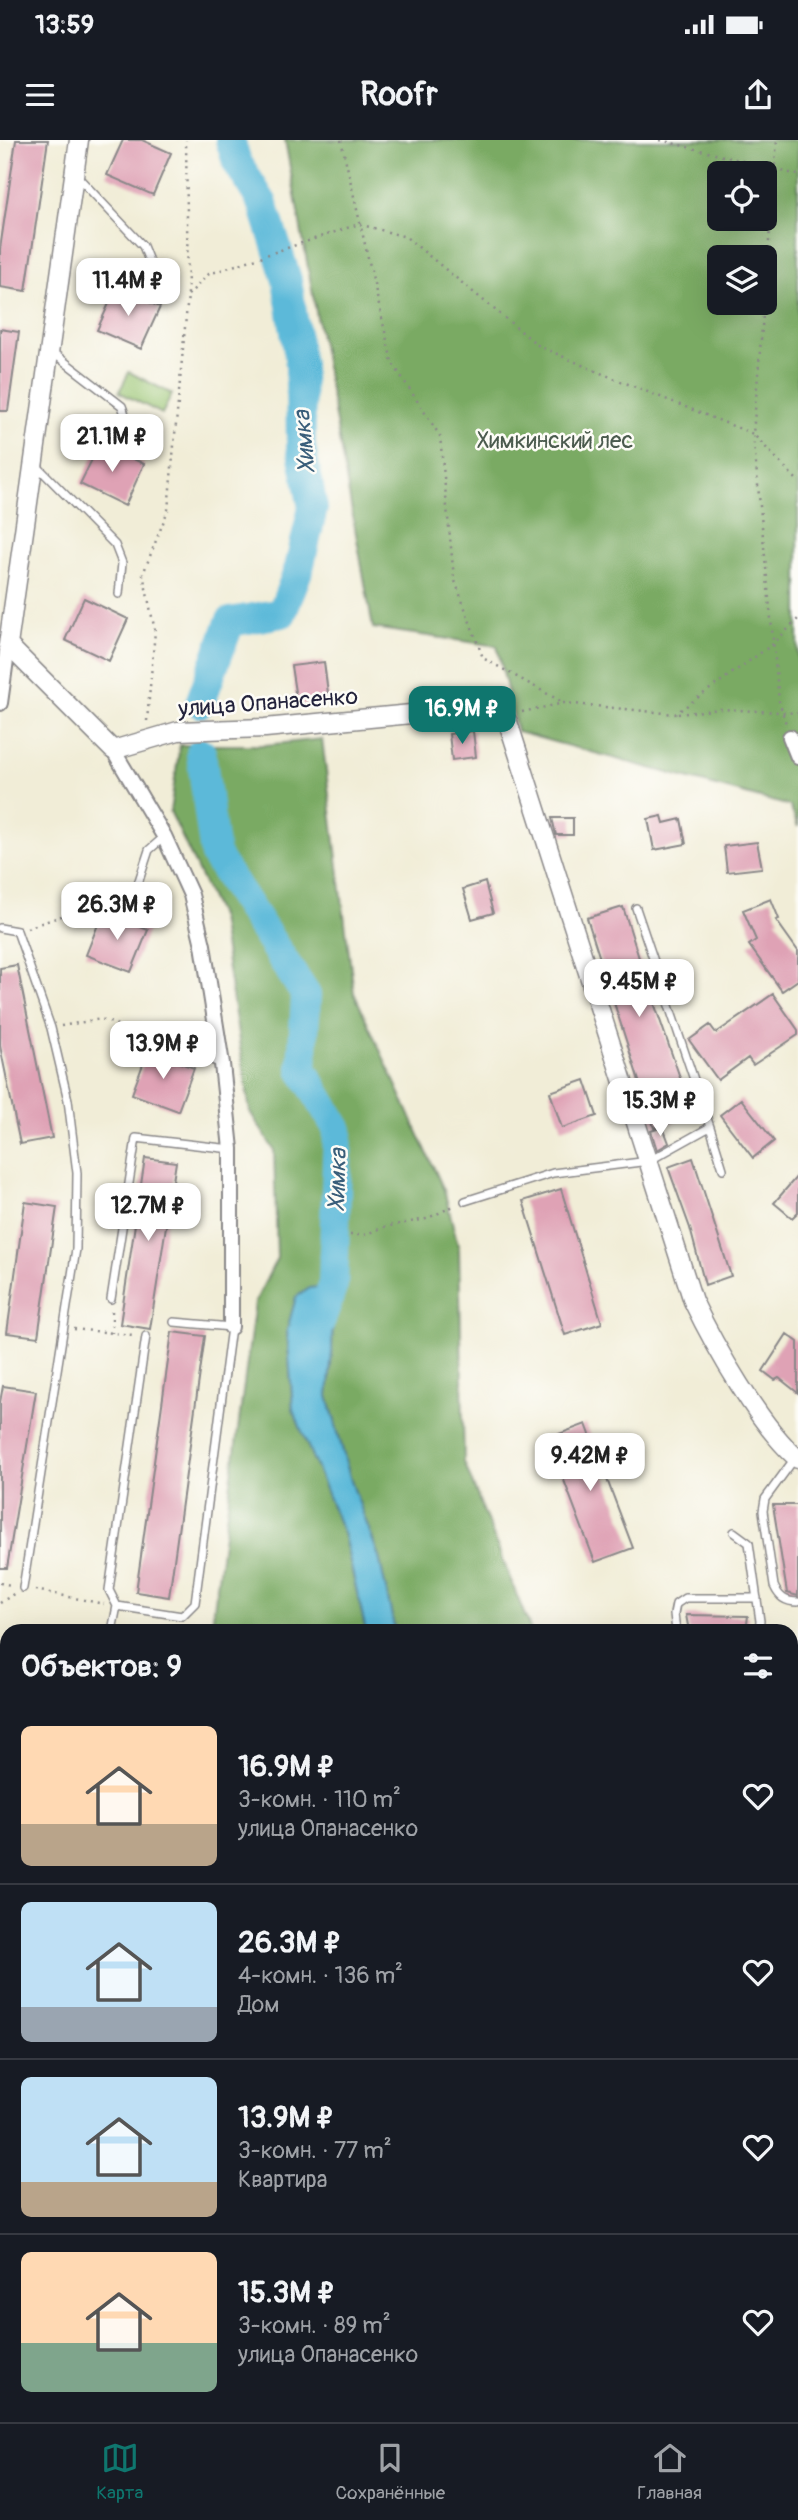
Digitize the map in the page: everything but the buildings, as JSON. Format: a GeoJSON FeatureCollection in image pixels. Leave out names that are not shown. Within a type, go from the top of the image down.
{"type":"FeatureCollection","features":[{"type":"Feature","properties":{"kind":"street"},"geometry":{"type":"LineString","coordinates":[[0,703],[79,140]]}},
{"type":"Feature","properties":{"kind":"street"},"geometry":{"type":"LineString","coordinates":[[8,645],[113,750],[164,836],[191,895],[203,945],[222,1064],[231,1149],[231,1327]]}},
{"type":"Feature","properties":{"kind":"street","name":"улица Опанасенко"},"geometry":{"type":"LineString","coordinates":[[113,750],[178,731],[265,728],[474,708],[497,711],[502,716]]}},
{"type":"Feature","properties":{"kind":"street"},"geometry":{"type":"LineString","coordinates":[[502,716],[508,722],[694,1301],[704,1324],[752,1402],[780,1442],[797,1458]]}},
{"type":"Feature","properties":{"kind":"street"},"geometry":{"type":"LineString","coordinates":[[790,737],[798,757]]}},
{"type":"Feature","properties":{"kind":"lane"},"geometry":{"type":"LineString","coordinates":[[74,173],[143,246],[149,261],[146,287]]}},
{"type":"Feature","properties":{"kind":"lane"},"geometry":{"type":"LineString","coordinates":[[49,350],[122,406],[129,426],[127,447]]}},
{"type":"Feature","properties":{"kind":"lane"},"geometry":{"type":"LineString","coordinates":[[33,462],[115,545],[122,563],[119,594]]}},
{"type":"Feature","properties":{"kind":"lane"},"geometry":{"type":"LineString","coordinates":[[129,911],[149,850],[164,836]]}},
{"type":"Feature","properties":{"kind":"lane"},"geometry":{"type":"LineString","coordinates":[[636,908],[723,1169]]}},
{"type":"Feature","properties":{"kind":"lane"},"geometry":{"type":"LineString","coordinates":[[0,928],[17,931],[51,1028],[68,1100],[77,1173],[76,1249],[23,1588]]}},
{"type":"Feature","properties":{"kind":"lane"},"geometry":{"type":"LineString","coordinates":[[175,1046],[222,1064]]}},
{"type":"Feature","properties":{"kind":"lane"},"geometry":{"type":"LineString","coordinates":[[465,1201],[553,1173],[649,1161],[710,1127]]}},
{"type":"Feature","properties":{"kind":"lane"},"geometry":{"type":"LineString","coordinates":[[111,1299],[136,1138],[231,1149]]}},
{"type":"Feature","properties":{"kind":"lane"},"geometry":{"type":"LineString","coordinates":[[117,1606],[182,1616],[195,1603],[231,1327],[174,1322]]}},
{"type":"Feature","properties":{"kind":"lane"},"geometry":{"type":"LineString","coordinates":[[113,1624],[117,1606],[109,1590],[146,1336]]}},
{"type":"Feature","properties":{"kind":"lane"},"geometry":{"type":"LineString","coordinates":[[797,1458],[765,1499],[763,1511],[774,1586],[779,1596],[790,1602],[798,1602]]}},
{"type":"Feature","properties":{"kind":"lane"},"geometry":{"type":"LineString","coordinates":[[734,1532],[749,1543],[760,1624]]}},
{"type":"Feature","properties":{"kind":"lane"},"geometry":{"type":"LineString","coordinates":[[676,1624],[676,1604],[685,1598],[757,1598]]}},
{"type":"Feature","properties":{"kind":"path"},"geometry":{"type":"LineString","coordinates":[[146,740],[155,631],[143,574],[168,510],[188,295],[186,140]]}},
{"type":"Feature","properties":{"kind":"path"},"geometry":{"type":"LineString","coordinates":[[341,140],[392,362],[440,436],[454,578],[483,658],[564,703]]}},
{"type":"Feature","properties":{"kind":"path"},"geometry":{"type":"LineString","coordinates":[[660,140],[743,161]]}},
{"type":"Feature","properties":{"kind":"path"},"geometry":{"type":"LineString","coordinates":[[776,161],[777,140]]}},
{"type":"Feature","properties":{"kind":"path"},"geometry":{"type":"LineString","coordinates":[[777,170],[798,175]]}},
{"type":"Feature","properties":{"kind":"path"},"geometry":{"type":"LineString","coordinates":[[188,295],[209,274],[359,224],[407,237],[539,345],[598,372],[753,434],[798,481]]}},
{"type":"Feature","properties":{"kind":"path"},"geometry":{"type":"LineString","coordinates":[[763,315],[753,434],[773,643],[782,710],[790,737]]}},
{"type":"Feature","properties":{"kind":"path"},"geometry":{"type":"LineString","coordinates":[[675,714],[773,643],[798,619]]}},
{"type":"Feature","properties":{"kind":"path"},"geometry":{"type":"LineString","coordinates":[[502,716],[564,703],[675,714],[720,709],[798,712]]}},
{"type":"Feature","properties":{"kind":"path"},"geometry":{"type":"LineString","coordinates":[[17,931],[105,901]]}},
{"type":"Feature","properties":{"kind":"path"},"geometry":{"type":"LineString","coordinates":[[51,1028],[101,1019],[175,1046]]}},
{"type":"Feature","properties":{"kind":"path"},"geometry":{"type":"LineString","coordinates":[[350,1235],[364,1235],[384,1227],[426,1219],[465,1201]]}},
{"type":"Feature","properties":{"kind":"path"},"geometry":{"type":"LineString","coordinates":[[111,1299],[112,1333]]}},
{"type":"Feature","properties":{"kind":"path"},"geometry":{"type":"LineString","coordinates":[[64,1327],[146,1336]]}},
{"type":"Feature","properties":{"kind":"path"},"geometry":{"type":"LineString","coordinates":[[0,1583],[117,1606]]}},
{"type":"Feature","properties":{"kind":"path"},"geometry":{"type":"LineString","coordinates":[[0,1603],[23,1588]]}},
{"type":"Feature","properties":{"kind":"green space","name":"Химкинский лес"},"geometry":{"type":"Polygon","coordinates":[[[285,140],[798,140],[798,827],[790,806],[517,732],[497,646],[373,628],[285,140]]]}},
{"type":"Feature","properties":{"kind":"green space"},"geometry":{"type":"Polygon","coordinates":[[[129,372],[172,394],[162,414],[119,392],[129,372]]]}},
{"type":"Feature","properties":{"kind":"green space"},"geometry":{"type":"Polygon","coordinates":[[[322,739],[354,993],[444,1190],[459,1249],[464,1462],[528,1624],[393,1624],[379,1557],[351,1481],[328,1396],[333,1286],[287,1330],[293,1409],[344,1536],[364,1624],[212,1624],[255,1302],[277,1258],[274,1150],[250,1112],[220,918],[170,811],[180,745],[265,745],[322,739]]]}},
{"type":"Feature","properties":{"kind":"water"},"geometry":{"type":"Polygon","coordinates":[[[333,1285],[328,1396],[351,1481],[379,1557],[393,1624],[364,1624],[344,1536],[293,1409],[287,1330],[296,1297],[310,1288],[333,1285]]]}},
{"type":"Feature","properties":{"kind":"waterway","name":"Химка"},"geometry":{"type":"LineString","coordinates":[[200,703],[230,622],[282,613],[299,568],[313,508],[301,446],[300,364],[287,280],[263,204],[237,162],[230,140]]}},
{"type":"Feature","properties":{"kind":"waterway","name":"Химка"},"geometry":{"type":"LineString","coordinates":[[201,753],[215,855],[306,995],[302,1069],[338,1130],[333,1285],[320,1322]]}}]}
